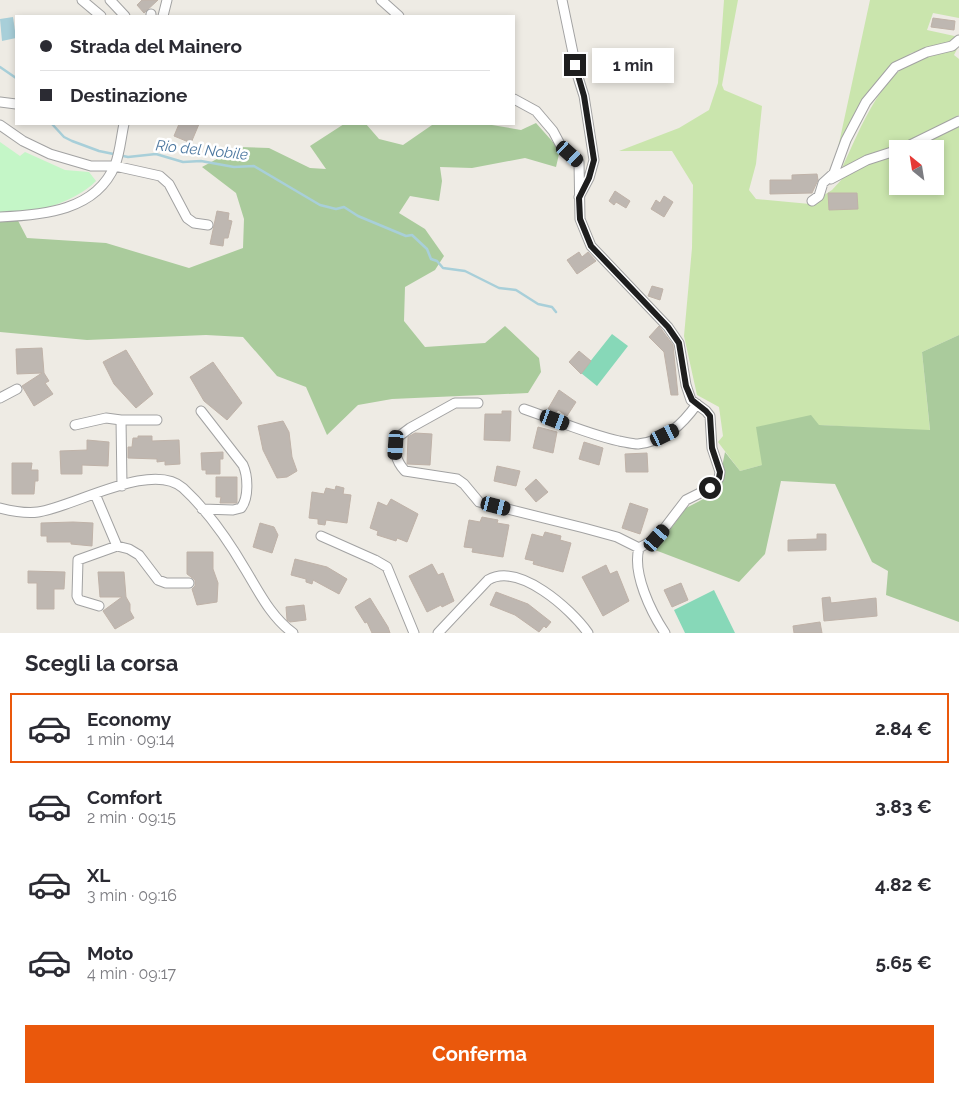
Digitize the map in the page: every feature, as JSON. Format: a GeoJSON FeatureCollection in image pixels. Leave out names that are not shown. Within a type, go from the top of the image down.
{"type":"FeatureCollection","features":[{"type":"Feature","properties":{"kind":"street"},"geometry":{"type":"LineString","coordinates":[[82,0],[100,15]]}},
{"type":"Feature","properties":{"kind":"street"},"geometry":{"type":"LineString","coordinates":[[110,0],[124,15]]}},
{"type":"Feature","properties":{"kind":"street"},"geometry":{"type":"LineString","coordinates":[[163,15],[167,0]]}},
{"type":"Feature","properties":{"kind":"street"},"geometry":{"type":"LineString","coordinates":[[381,0],[398,15]]}},
{"type":"Feature","properties":{"kind":"street"},"geometry":{"type":"LineString","coordinates":[[562,0],[578,77],[584,96],[594,160],[589,178],[579,198]]}},
{"type":"Feature","properties":{"kind":"street"},"geometry":{"type":"LineString","coordinates":[[812,201],[819,196],[823,183],[834,174],[846,140],[866,102],[896,66],[927,52],[952,46],[959,40]]}},
{"type":"Feature","properties":{"kind":"street"},"geometry":{"type":"LineString","coordinates":[[515,100],[536,111],[553,131],[561,146],[579,162],[580,219],[591,246],[668,327],[679,343],[686,386],[692,400],[710,416],[712,448],[720,472],[719,478],[710,488],[686,500],[657,538],[639,548],[636,559],[640,578],[656,619],[665,633]]}},
{"type":"Feature","properties":{"kind":"street"},"geometry":{"type":"LineString","coordinates":[[0,102],[15,104]]}},
{"type":"Feature","properties":{"kind":"street"},"geometry":{"type":"LineString","coordinates":[[920,140],[959,121]]}},
{"type":"Feature","properties":{"kind":"street"},"geometry":{"type":"LineString","coordinates":[[0,125],[23,141],[50,154],[90,166],[117,159],[160,176],[170,184],[187,218],[194,222],[208,224]]}},
{"type":"Feature","properties":{"kind":"street"},"geometry":{"type":"LineString","coordinates":[[0,217],[49,213],[84,201],[101,190],[117,159],[124,125]]}},
{"type":"Feature","properties":{"kind":"street"},"geometry":{"type":"LineString","coordinates":[[823,183],[867,160],[889,153]]}},
{"type":"Feature","properties":{"kind":"street"},"geometry":{"type":"LineString","coordinates":[[0,398],[17,389]]}},
{"type":"Feature","properties":{"kind":"street"},"geometry":{"type":"LineString","coordinates":[[478,403],[455,403],[410,428],[398,437],[395,455],[399,465],[405,472],[457,479],[464,484],[479,502],[601,532],[617,537],[639,548]]}},
{"type":"Feature","properties":{"kind":"street"},"geometry":{"type":"LineString","coordinates":[[524,409],[602,437],[637,444],[655,440],[675,430],[685,422],[697,404]]}},
{"type":"Feature","properties":{"kind":"street"},"geometry":{"type":"LineString","coordinates":[[201,411],[243,465],[246,472],[246,494],[241,508],[233,510],[202,509]]}},
{"type":"Feature","properties":{"kind":"street"},"geometry":{"type":"LineString","coordinates":[[75,425],[106,418],[157,420]]}},
{"type":"Feature","properties":{"kind":"street"},"geometry":{"type":"LineString","coordinates":[[121,420],[122,486]]}},
{"type":"Feature","properties":{"kind":"street"},"geometry":{"type":"LineString","coordinates":[[0,508],[14,512],[37,512],[150,479],[161,478],[172,481],[181,486],[226,538],[270,610],[293,633]]}},
{"type":"Feature","properties":{"kind":"street"},"geometry":{"type":"LineString","coordinates":[[95,494],[117,546]]}},
{"type":"Feature","properties":{"kind":"street"},"geometry":{"type":"LineString","coordinates":[[322,536],[387,567],[414,633]]}},
{"type":"Feature","properties":{"kind":"street"},"geometry":{"type":"LineString","coordinates":[[99,606],[78,600],[76,596],[78,560],[117,546],[139,555],[158,580],[166,583],[189,583]]}},
{"type":"Feature","properties":{"kind":"street"},"geometry":{"type":"LineString","coordinates":[[438,633],[488,580],[504,575],[546,592],[568,609],[588,633]]}},
{"type":"Feature","properties":{"kind":"green space"},"geometry":{"type":"Polygon","coordinates":[[[724,0],[738,0],[722,85],[724,90],[762,106],[756,164],[749,190],[756,199],[810,204],[832,190],[843,178],[867,163],[889,156],[889,195],[944,195],[944,140],[930,140],[959,125],[959,335],[922,352],[930,431],[818,425],[762,465],[740,471],[718,442],[723,436],[719,407],[697,395],[684,336],[692,248],[693,185],[672,151],[619,151],[679,128],[709,110],[718,83],[724,0]]]}},
{"type":"Feature","properties":{"kind":"green space"},"geometry":{"type":"Polygon","coordinates":[[[870,0],[959,0],[959,18],[933,13],[927,30],[959,37],[950,43],[911,53],[894,66],[863,101],[833,171],[870,0]]]}},
{"type":"Feature","properties":{"kind":"green space"},"geometry":{"type":"Polygon","coordinates":[[[959,45],[954,55],[959,59],[959,115],[917,140],[889,140],[889,152],[840,172],[865,119],[880,93],[889,81],[905,66],[927,55],[959,45]]]}},
{"type":"Feature","properties":{"kind":"green space"},"geometry":{"type":"Polygon","coordinates":[[[536,123],[560,150],[556,167],[525,158],[472,168],[440,167],[442,181],[439,201],[410,196],[399,213],[425,229],[444,256],[435,270],[405,287],[404,321],[425,347],[485,343],[505,326],[539,358],[541,372],[528,393],[392,399],[358,405],[327,435],[306,387],[277,376],[243,337],[206,335],[87,340],[0,332],[0,186],[27,238],[106,243],[189,268],[243,248],[244,219],[236,193],[202,167],[239,147],[269,148],[310,168],[326,169],[310,146],[342,125],[367,125],[379,139],[403,145],[432,125],[492,125],[521,130],[536,123]]]}},
{"type":"Feature","properties":{"kind":"green space"},"geometry":{"type":"Polygon","coordinates":[[[0,142],[20,156],[25,152],[65,170],[89,172],[96,181],[87,189],[64,202],[38,210],[0,214],[0,142]]]}},
{"type":"Feature","properties":{"kind":"green space"},"geometry":{"type":"Polygon","coordinates":[[[612,334],[628,346],[597,386],[581,373],[612,334]]]}},
{"type":"Feature","properties":{"kind":"green space"},"geometry":{"type":"Polygon","coordinates":[[[959,335],[959,622],[886,595],[888,571],[872,562],[835,484],[781,481],[765,554],[739,582],[655,550],[686,508],[717,492],[725,452],[740,471],[762,465],[756,427],[811,415],[819,425],[930,430],[922,352],[959,335]]]}},
{"type":"Feature","properties":{"kind":"green space"},"geometry":{"type":"Polygon","coordinates":[[[714,590],[735,633],[685,633],[674,610],[714,590]]]}},
{"type":"Feature","properties":{"kind":"water"},"geometry":{"type":"Polygon","coordinates":[[[13,17],[15,38],[2,41],[0,19],[13,17]]]}},
{"type":"Feature","properties":{"kind":"building"},"geometry":{"type":"Polygon","coordinates":[[[142,0],[158,0],[144,13],[137,5],[142,0]]]}},
{"type":"Feature","properties":{"kind":"building"},"geometry":{"type":"Polygon","coordinates":[[[933,18],[955,21],[954,30],[931,27],[933,18]]]}},
{"type":"Feature","properties":{"kind":"building"},"geometry":{"type":"Polygon","coordinates":[[[179,125],[199,125],[191,143],[174,136],[179,125]]]}},
{"type":"Feature","properties":{"kind":"building"},"geometry":{"type":"Polygon","coordinates":[[[817,174],[818,180],[812,193],[770,194],[770,180],[792,180],[792,175],[817,174]]]}},
{"type":"Feature","properties":{"kind":"building"},"geometry":{"type":"Polygon","coordinates":[[[615,191],[630,201],[626,208],[616,202],[614,205],[609,201],[615,191]]]}},
{"type":"Feature","properties":{"kind":"building"},"geometry":{"type":"Polygon","coordinates":[[[828,193],[857,193],[858,209],[829,210],[828,193]]]}},
{"type":"Feature","properties":{"kind":"building"},"geometry":{"type":"Polygon","coordinates":[[[664,196],[673,202],[664,217],[651,209],[656,200],[660,203],[664,196]]]}},
{"type":"Feature","properties":{"kind":"building"},"geometry":{"type":"Polygon","coordinates":[[[217,211],[229,213],[228,220],[232,221],[228,238],[224,238],[223,246],[210,244],[217,211]]]}},
{"type":"Feature","properties":{"kind":"building"},"geometry":{"type":"Polygon","coordinates":[[[579,252],[582,257],[588,252],[596,261],[577,274],[567,260],[579,252]]]}},
{"type":"Feature","properties":{"kind":"building"},"geometry":{"type":"Polygon","coordinates":[[[652,286],[663,289],[660,300],[648,296],[652,286]]]}},
{"type":"Feature","properties":{"kind":"building"},"geometry":{"type":"Polygon","coordinates":[[[659,326],[673,345],[678,395],[671,395],[664,352],[649,337],[659,326]]]}},
{"type":"Feature","properties":{"kind":"building"},"geometry":{"type":"Polygon","coordinates":[[[42,348],[44,373],[49,381],[45,383],[53,394],[34,406],[22,386],[42,373],[17,374],[16,349],[42,348]]]}},
{"type":"Feature","properties":{"kind":"building"},"geometry":{"type":"Polygon","coordinates":[[[126,350],[153,394],[136,408],[114,384],[103,362],[126,350]]]}},
{"type":"Feature","properties":{"kind":"building"},"geometry":{"type":"Polygon","coordinates":[[[579,351],[591,361],[581,374],[569,362],[579,351]]]}},
{"type":"Feature","properties":{"kind":"building"},"geometry":{"type":"Polygon","coordinates":[[[213,362],[242,403],[227,420],[204,401],[190,377],[213,362]]]}},
{"type":"Feature","properties":{"kind":"building"},"geometry":{"type":"Polygon","coordinates":[[[559,390],[576,402],[567,416],[558,410],[555,414],[548,409],[559,390]]]}},
{"type":"Feature","properties":{"kind":"building"},"geometry":{"type":"Polygon","coordinates":[[[502,411],[511,411],[510,441],[484,440],[485,414],[502,414],[502,411]]]}},
{"type":"Feature","properties":{"kind":"building"},"geometry":{"type":"Polygon","coordinates":[[[283,421],[289,432],[292,457],[297,471],[287,477],[277,478],[263,450],[258,426],[283,421]]]}},
{"type":"Feature","properties":{"kind":"building"},"geometry":{"type":"Polygon","coordinates":[[[538,427],[557,432],[553,453],[533,448],[538,427]]]}},
{"type":"Feature","properties":{"kind":"building"},"geometry":{"type":"Polygon","coordinates":[[[415,433],[432,434],[430,465],[407,464],[408,437],[415,433]]]}},
{"type":"Feature","properties":{"kind":"building"},"geometry":{"type":"Polygon","coordinates":[[[138,436],[152,436],[152,441],[179,440],[180,464],[165,465],[165,461],[157,462],[157,459],[128,458],[128,447],[132,447],[133,438],[138,438],[138,436]]]}},
{"type":"Feature","properties":{"kind":"building"},"geometry":{"type":"Polygon","coordinates":[[[87,440],[109,442],[108,466],[82,465],[82,474],[61,474],[60,451],[87,450],[87,440]]]}},
{"type":"Feature","properties":{"kind":"building"},"geometry":{"type":"Polygon","coordinates":[[[584,442],[603,448],[599,465],[579,459],[584,442]]]}},
{"type":"Feature","properties":{"kind":"building"},"geometry":{"type":"Polygon","coordinates":[[[223,452],[223,459],[220,459],[220,474],[206,474],[206,470],[202,470],[201,453],[223,452]]]}},
{"type":"Feature","properties":{"kind":"building"},"geometry":{"type":"Polygon","coordinates":[[[647,453],[648,472],[626,472],[625,454],[647,453]]]}},
{"type":"Feature","properties":{"kind":"building"},"geometry":{"type":"Polygon","coordinates":[[[12,463],[32,463],[31,470],[38,470],[38,481],[35,481],[34,494],[12,494],[12,463]]]}},
{"type":"Feature","properties":{"kind":"building"},"geometry":{"type":"Polygon","coordinates":[[[497,466],[520,471],[516,486],[494,481],[497,466]]]}},
{"type":"Feature","properties":{"kind":"building"},"geometry":{"type":"Polygon","coordinates":[[[216,477],[237,477],[237,503],[220,503],[221,497],[216,497],[216,477]]]}},
{"type":"Feature","properties":{"kind":"building"},"geometry":{"type":"Polygon","coordinates":[[[536,479],[548,492],[536,502],[525,489],[536,479]]]}},
{"type":"Feature","properties":{"kind":"building"},"geometry":{"type":"Polygon","coordinates":[[[336,486],[344,488],[343,494],[351,495],[347,523],[326,520],[325,525],[318,524],[318,519],[309,518],[312,492],[324,494],[326,488],[335,490],[336,486]]]}},
{"type":"Feature","properties":{"kind":"building"},"geometry":{"type":"Polygon","coordinates":[[[391,499],[418,514],[407,542],[397,538],[396,541],[377,535],[378,531],[370,528],[378,502],[387,506],[391,499]]]}},
{"type":"Feature","properties":{"kind":"building"},"geometry":{"type":"Polygon","coordinates":[[[630,503],[648,509],[640,534],[622,528],[630,503]]]}},
{"type":"Feature","properties":{"kind":"building"},"geometry":{"type":"Polygon","coordinates":[[[482,517],[498,520],[497,523],[509,525],[503,557],[472,552],[473,548],[464,547],[469,520],[480,522],[482,517]]]}},
{"type":"Feature","properties":{"kind":"building"},"geometry":{"type":"Polygon","coordinates":[[[41,523],[93,523],[92,546],[71,544],[71,542],[47,542],[47,536],[41,536],[41,523]]]}},
{"type":"Feature","properties":{"kind":"building"},"geometry":{"type":"Polygon","coordinates":[[[260,523],[274,527],[278,535],[272,553],[253,547],[260,523]]]}},
{"type":"Feature","properties":{"kind":"building"},"geometry":{"type":"Polygon","coordinates":[[[545,532],[561,536],[560,540],[571,543],[563,572],[533,564],[534,561],[525,559],[532,534],[543,537],[545,532]]]}},
{"type":"Feature","properties":{"kind":"building"},"geometry":{"type":"Polygon","coordinates":[[[817,534],[826,534],[826,550],[788,551],[788,540],[817,539],[817,534]]]}},
{"type":"Feature","properties":{"kind":"building"},"geometry":{"type":"Polygon","coordinates":[[[187,552],[213,552],[213,569],[218,583],[217,602],[197,605],[192,589],[195,586],[195,580],[187,574],[187,552]]]}},
{"type":"Feature","properties":{"kind":"building"},"geometry":{"type":"Polygon","coordinates":[[[295,559],[327,567],[347,579],[339,594],[313,580],[312,584],[306,582],[306,579],[291,575],[295,559]]]}},
{"type":"Feature","properties":{"kind":"building"},"geometry":{"type":"Polygon","coordinates":[[[432,564],[438,575],[443,573],[454,601],[427,612],[409,576],[432,564]]]}},
{"type":"Feature","properties":{"kind":"building"},"geometry":{"type":"Polygon","coordinates":[[[606,565],[610,574],[617,571],[629,601],[603,616],[582,577],[606,565]]]}},
{"type":"Feature","properties":{"kind":"building"},"geometry":{"type":"Polygon","coordinates":[[[28,571],[65,572],[64,589],[54,589],[54,609],[37,609],[37,583],[28,583],[28,571]]]}},
{"type":"Feature","properties":{"kind":"building"},"geometry":{"type":"Polygon","coordinates":[[[98,572],[124,572],[126,597],[134,618],[115,629],[103,611],[122,597],[100,597],[98,572]]]}},
{"type":"Feature","properties":{"kind":"building"},"geometry":{"type":"Polygon","coordinates":[[[681,583],[688,600],[672,607],[664,590],[681,583]]]}},
{"type":"Feature","properties":{"kind":"building"},"geometry":{"type":"Polygon","coordinates":[[[496,592],[528,604],[551,622],[539,632],[515,615],[490,605],[496,592]]]}},
{"type":"Feature","properties":{"kind":"building"},"geometry":{"type":"Polygon","coordinates":[[[830,597],[831,603],[876,598],[877,616],[824,621],[822,598],[830,597]]]}},
{"type":"Feature","properties":{"kind":"building"},"geometry":{"type":"Polygon","coordinates":[[[370,598],[390,633],[372,633],[367,622],[365,623],[355,607],[370,598]]]}},
{"type":"Feature","properties":{"kind":"building"},"geometry":{"type":"Polygon","coordinates":[[[304,605],[306,620],[290,622],[287,620],[286,607],[304,605]]]}},
{"type":"Feature","properties":{"kind":"building"},"geometry":{"type":"Polygon","coordinates":[[[820,622],[822,633],[794,633],[793,626],[820,622]]]}},
{"type":"Feature","properties":{"kind":"waterway","name":"Rio del Nobile"},"geometry":{"type":"LineString","coordinates":[[0,67],[15,77]]}},
{"type":"Feature","properties":{"kind":"waterway","name":"Rio del Nobile"},"geometry":{"type":"LineString","coordinates":[[53,125],[64,137],[72,141],[99,151],[128,157],[156,154],[183,162],[201,161],[234,167],[254,166],[320,205],[336,209],[344,207],[358,216],[406,236],[412,235],[427,249],[431,259],[437,261],[443,268],[465,271],[499,288],[516,290],[538,304],[552,307],[556,312]]}},
{"type":"Feature","properties":{"kind":"route"},"geometry":{"type":"LineString","coordinates":[[575,65],[584,96],[594,160],[584,191],[579,198],[580,219],[591,246],[668,327],[679,343],[686,386],[692,400],[710,416],[712,448],[720,472],[719,478],[710,488]]}}]}
